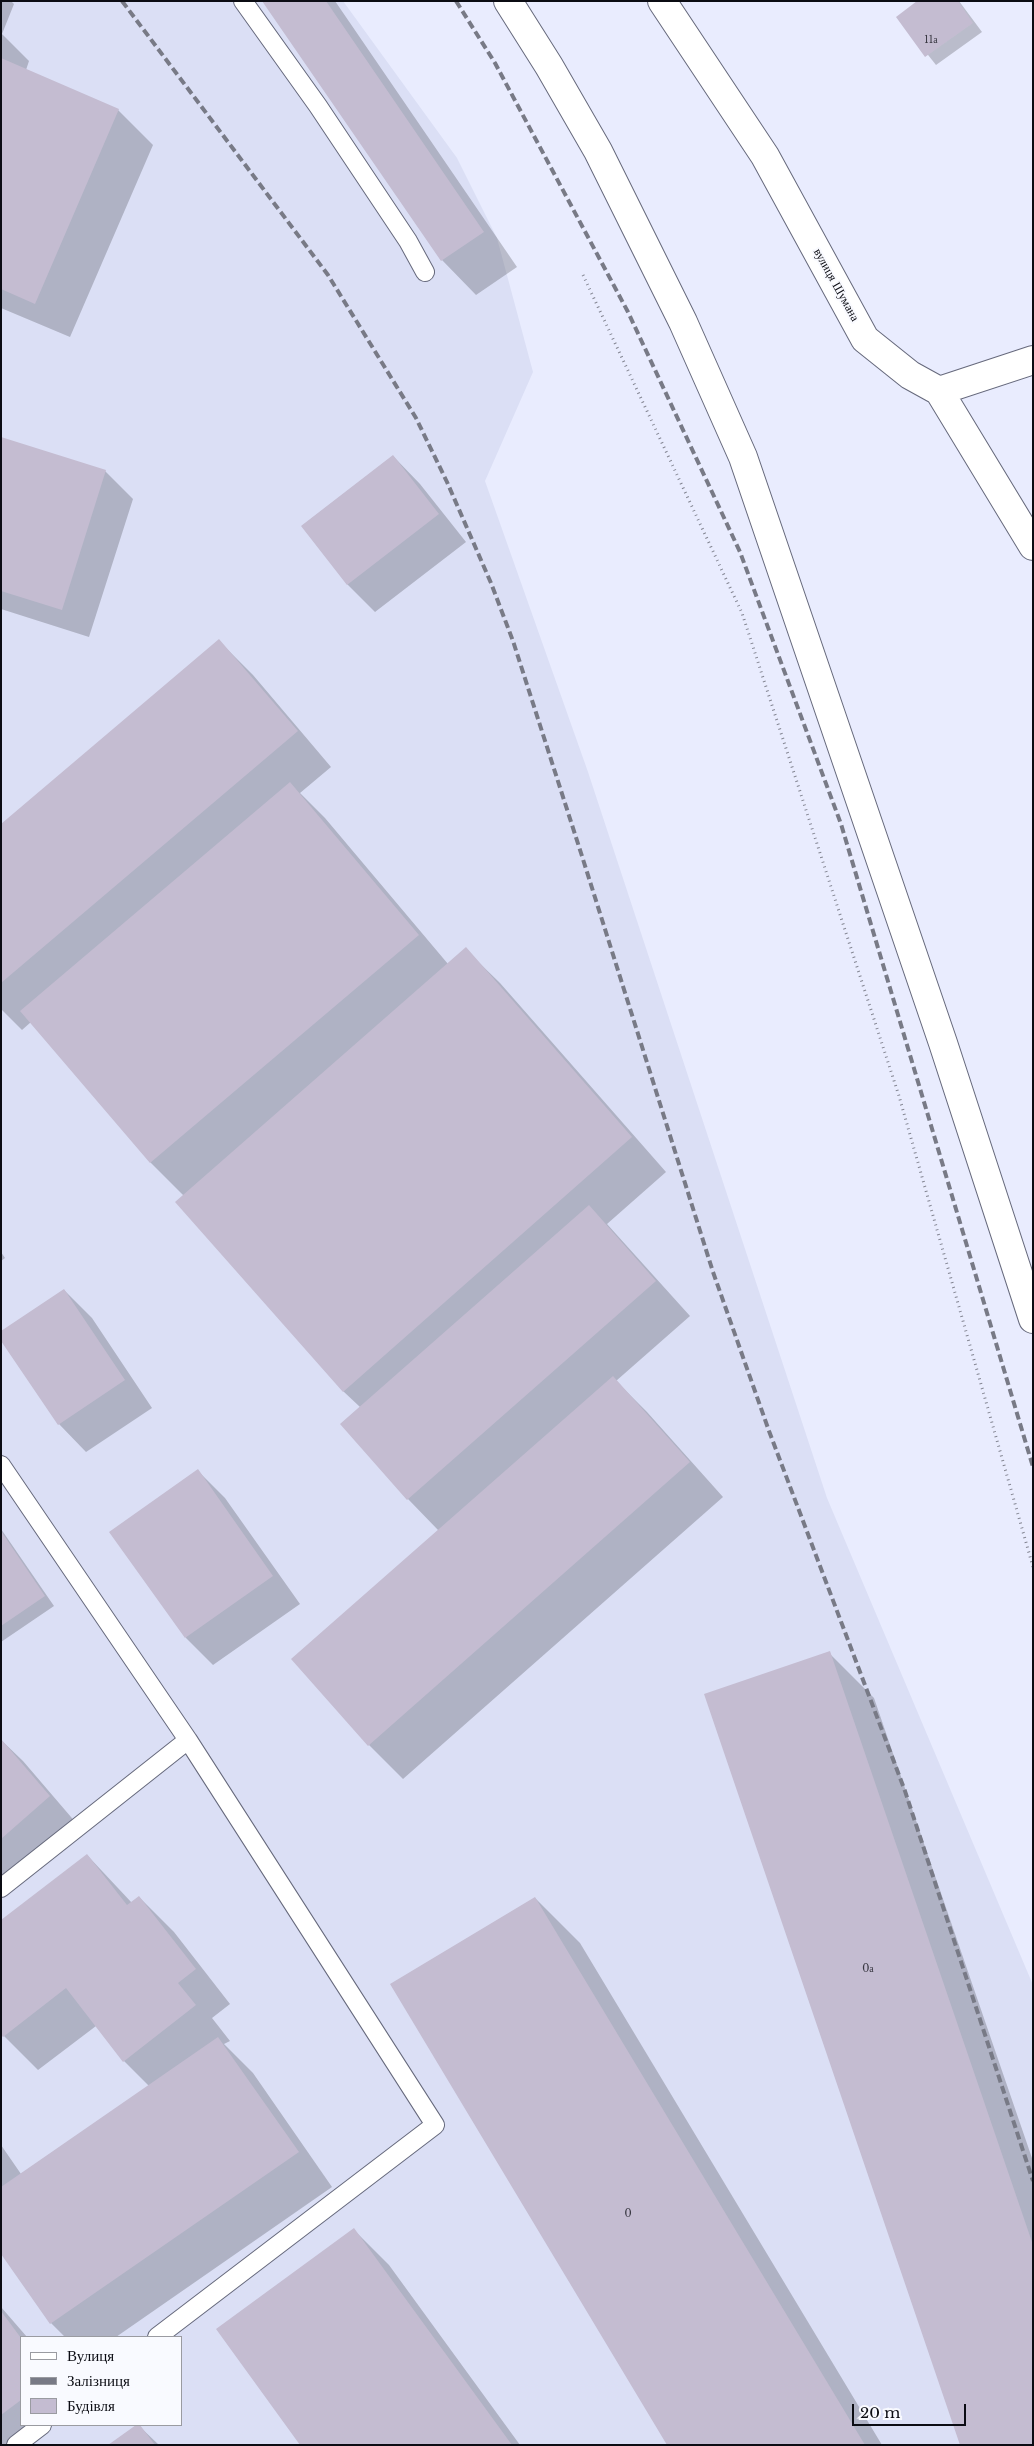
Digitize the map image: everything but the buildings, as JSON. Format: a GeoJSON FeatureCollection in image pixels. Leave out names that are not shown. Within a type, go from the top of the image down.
{"type":"FeatureCollection","features":[{"type":"Feature","properties":{"kind":"street"},"geometry":{"type":"LineString","coordinates":[[508,1],[549,66],[598,151],[698,354],[743,456],[943,1043],[1033,1319]]}},
{"type":"Feature","properties":{"kind":"street","name":"вулиця Шумана"},"geometry":{"type":"LineString","coordinates":[[662,1],[765,156],[865,339],[910,376],[940,391]]}},
{"type":"Feature","properties":{"kind":"street"},"geometry":{"type":"LineString","coordinates":[[1033,360],[940,391],[1033,546]]}},
{"type":"Feature","properties":{"kind":"lane"},"geometry":{"type":"LineString","coordinates":[[243,1],[318,106],[408,241],[425,272]]}},
{"type":"Feature","properties":{"kind":"lane"},"geometry":{"type":"LineString","coordinates":[[1,1465],[188,1740],[435,2125],[159,2336]]}},
{"type":"Feature","properties":{"kind":"lane"},"geometry":{"type":"LineString","coordinates":[[1,1888],[188,1740]]}},
{"type":"Feature","properties":{"kind":"lane"},"geometry":{"type":"LineString","coordinates":[[16,2445],[41,2426]]}},
{"type":"Feature","properties":{"kind":"path"},"geometry":{"type":"LineString","coordinates":[[583,275],[742,613],[899,1096],[1033,1567]]}},
{"type":"Feature","properties":{"kind":"shaded area"},"geometry":{"type":"Polygon","coordinates":[[[1,1],[343,1],[457,158],[497,238],[533,372],[485,481],[588,772],[827,1498],[1033,1985],[1033,2445],[1,2445],[1,1]]]}},
{"type":"Feature","properties":{"kind":"railway"},"geometry":{"type":"LineString","coordinates":[[122,1],[328,275],[416,418],[447,482],[491,583],[513,641],[713,1272],[769,1431],[905,1791],[1033,2181]]}},
{"type":"Feature","properties":{"kind":"railway"},"geometry":{"type":"LineString","coordinates":[[456,1],[495,63],[628,312],[740,552],[841,824],[1033,1467]]}}]}
